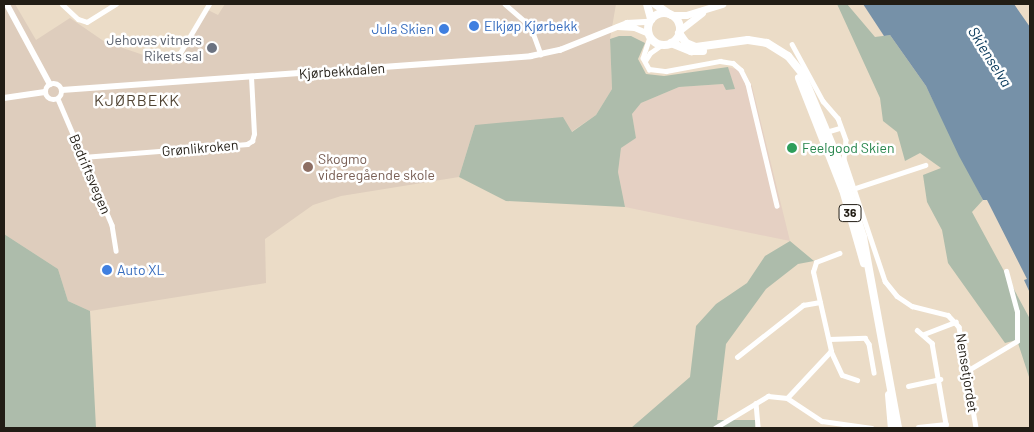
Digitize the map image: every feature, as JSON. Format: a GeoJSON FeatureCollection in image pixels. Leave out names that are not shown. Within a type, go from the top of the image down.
{"type":"FeatureCollection","features":[{"type":"Feature","properties":{"kind":"highway"},"geometry":{"type":"LineString","coordinates":[[648,4],[650,36]]}},
{"type":"Feature","properties":{"kind":"highway","name":"36"},"geometry":{"type":"LineString","coordinates":[[655,4],[670,14],[686,43],[696,47],[726,44]]}},
{"type":"Feature","properties":{"kind":"highway"},"geometry":{"type":"LineString","coordinates":[[650,20],[670,14]]}},
{"type":"Feature","properties":{"kind":"highway"},"geometry":{"type":"LineString","coordinates":[[667,44],[679,31]]}},
{"type":"Feature","properties":{"kind":"highway","name":"36"},"geometry":{"type":"LineString","coordinates":[[650,36],[667,44],[691,51],[748,40],[767,43],[792,61],[806,80],[863,237],[898,428]]}},
{"type":"Feature","properties":{"kind":"highway","name":"36"},"geometry":{"type":"LineString","coordinates":[[887,368],[892,428]]}},
{"type":"Feature","properties":{"kind":"main road"},"geometry":{"type":"LineString","coordinates":[[670,14],[686,15],[722,4]]}},
{"type":"Feature","properties":{"kind":"main road"},"geometry":{"type":"LineString","coordinates":[[679,31],[709,9]]}},
{"type":"Feature","properties":{"kind":"street"},"geometry":{"type":"LineString","coordinates":[[7,4],[50,84]]}},
{"type":"Feature","properties":{"kind":"street"},"geometry":{"type":"LineString","coordinates":[[62,4],[78,19],[87,22],[116,4]]}},
{"type":"Feature","properties":{"kind":"street"},"geometry":{"type":"LineString","coordinates":[[177,58],[209,4]]}},
{"type":"Feature","properties":{"kind":"street"},"geometry":{"type":"LineString","coordinates":[[505,4],[531,27],[541,54]]}},
{"type":"Feature","properties":{"kind":"street","name":"Kjørbekkdalen"},"geometry":{"type":"LineString","coordinates":[[62,90],[251,78],[541,54],[569,47],[616,27],[650,20]]}},
{"type":"Feature","properties":{"kind":"street"},"geometry":{"type":"LineString","coordinates":[[616,27],[634,28],[650,36],[644,51],[645,63],[657,72],[720,61],[733,63],[741,70],[748,84],[777,206]]}},
{"type":"Feature","properties":{"kind":"street"},"geometry":{"type":"LineString","coordinates":[[645,63],[650,53],[667,44]]}},
{"type":"Feature","properties":{"kind":"street","name":"Nensetjordet"},"geometry":{"type":"LineString","coordinates":[[792,44],[823,101],[838,118],[840,128],[846,140],[844,159],[856,188],[881,268],[892,291],[912,306],[948,315],[956,322],[963,335],[976,428]]}},
{"type":"Feature","properties":{"kind":"street","name":"Grønlikroken"},"geometry":{"type":"LineString","coordinates":[[83,157],[247,144],[254,134],[251,78]]}},
{"type":"Feature","properties":{"kind":"street"},"geometry":{"type":"LineString","coordinates":[[45,92],[50,99],[58,99],[62,90],[56,84],[50,84]]}},
{"type":"Feature","properties":{"kind":"street"},"geometry":{"type":"LineString","coordinates":[[4,98],[45,92],[50,84]]}},
{"type":"Feature","properties":{"kind":"street","name":"Bedriftsvegen"},"geometry":{"type":"LineString","coordinates":[[58,99],[112,225],[116,251]]}},
{"type":"Feature","properties":{"kind":"street"},"geometry":{"type":"LineString","coordinates":[[825,132],[840,128]]}},
{"type":"Feature","properties":{"kind":"street"},"geometry":{"type":"LineString","coordinates":[[856,188],[925,165]]}},
{"type":"Feature","properties":{"kind":"street"},"geometry":{"type":"LineString","coordinates":[[839,253],[816,262],[813,272],[832,351],[842,375],[858,380]]}},
{"type":"Feature","properties":{"kind":"street"},"geometry":{"type":"LineString","coordinates":[[967,371],[1017,341],[1017,312],[1006,271]]}},
{"type":"Feature","properties":{"kind":"street"},"geometry":{"type":"LineString","coordinates":[[737,357],[802,306],[820,302]]}},
{"type":"Feature","properties":{"kind":"street"},"geometry":{"type":"LineString","coordinates":[[924,334],[956,322]]}},
{"type":"Feature","properties":{"kind":"street"},"geometry":{"type":"LineString","coordinates":[[917,330],[924,334],[932,343],[940,379],[946,426],[918,427]]}},
{"type":"Feature","properties":{"kind":"street"},"geometry":{"type":"LineString","coordinates":[[829,339],[865,338],[870,348],[874,373]]}},
{"type":"Feature","properties":{"kind":"street"},"geometry":{"type":"LineString","coordinates":[[787,398],[832,351]]}},
{"type":"Feature","properties":{"kind":"street"},"geometry":{"type":"LineString","coordinates":[[908,386],[940,379]]}},
{"type":"Feature","properties":{"kind":"street"},"geometry":{"type":"LineString","coordinates":[[714,428],[768,396],[787,398],[822,420],[872,428]]}},
{"type":"Feature","properties":{"kind":"street"},"geometry":{"type":"LineString","coordinates":[[756,403],[758,428]]}},
{"type":"Feature","properties":{"kind":"street"},"geometry":{"type":"LineString","coordinates":[[822,420],[822,428]]}},
{"type":"Feature","properties":{"kind":"shaded area"},"geometry":{"type":"Polygon","coordinates":[[[4,4],[15,4],[36,40],[70,18],[105,42],[173,65],[208,10],[218,15],[225,4],[616,4],[610,39],[612,89],[596,115],[571,132],[475,125],[459,177],[341,196],[313,205],[265,239],[266,283],[90,311],[68,301],[58,269],[4,234],[4,4]]]}},
{"type":"Feature","properties":{"kind":"shaded area"},"geometry":{"type":"Polygon","coordinates":[[[728,67],[744,71],[752,86],[790,241],[625,207],[618,172],[621,148],[636,138],[632,114],[641,103],[679,87],[724,84],[734,89],[728,67]]]}},
{"type":"Feature","properties":{"kind":"green space"},"geometry":{"type":"Polygon","coordinates":[[[837,4],[847,4],[875,37],[890,35],[926,86],[983,200],[972,212],[1030,319],[1030,380],[1017,340],[1005,343],[948,263],[942,230],[927,202],[923,175],[941,168],[920,153],[905,161],[897,132],[883,121],[880,98],[837,4]]]}},
{"type":"Feature","properties":{"kind":"green space"},"geometry":{"type":"Polygon","coordinates":[[[619,36],[631,36],[645,43],[638,59],[646,74],[664,76],[728,67],[735,89],[726,90],[723,84],[679,87],[641,103],[632,114],[636,138],[621,148],[618,172],[625,207],[506,201],[459,177],[475,125],[563,117],[572,132],[596,115],[612,89],[610,39],[619,36]]]}},
{"type":"Feature","properties":{"kind":"green space"},"geometry":{"type":"Polygon","coordinates":[[[4,234],[58,269],[68,301],[90,311],[96,428],[4,428],[4,234]]]}},
{"type":"Feature","properties":{"kind":"green space"},"geometry":{"type":"Polygon","coordinates":[[[790,241],[814,261],[798,264],[766,289],[726,344],[717,420],[756,420],[755,428],[631,428],[690,377],[696,326],[716,304],[747,283],[765,256],[790,241]]]}},
{"type":"Feature","properties":{"kind":"water","name":"Skienselva"},"geometry":{"type":"Polygon","coordinates":[[[863,4],[1014,4],[1030,27],[1030,293],[1024,280],[1027,279],[987,200],[983,200],[959,156],[926,86],[890,35],[884,36],[863,4]]]}},
{"type":"Feature","properties":{"kind":"place","name":"Elkjøp Kjørbekk"},"geometry":{"type":"Point","coordinates":[474,26]}},
{"type":"Feature","properties":{"kind":"place","name":"Jula Skien"},"geometry":{"type":"Point","coordinates":[444,29]}},
{"type":"Feature","properties":{"kind":"place","name":"Jehovas vitners Rikets sal"},"geometry":{"type":"Point","coordinates":[212,48]}},
{"type":"Feature","properties":{"kind":"place","name":"Feelgood Skien"},"geometry":{"type":"Point","coordinates":[792,148]}},
{"type":"Feature","properties":{"kind":"place","name":"Skogmo videregående skole"},"geometry":{"type":"Point","coordinates":[308,167]}},
{"type":"Feature","properties":{"kind":"place","name":"Auto XL"},"geometry":{"type":"Point","coordinates":[107,270]}},
{"type":"Feature","properties":{"kind":"district","name":"KJØRBEKK"},"geometry":{"type":"Point","coordinates":[137,100]}}]}
